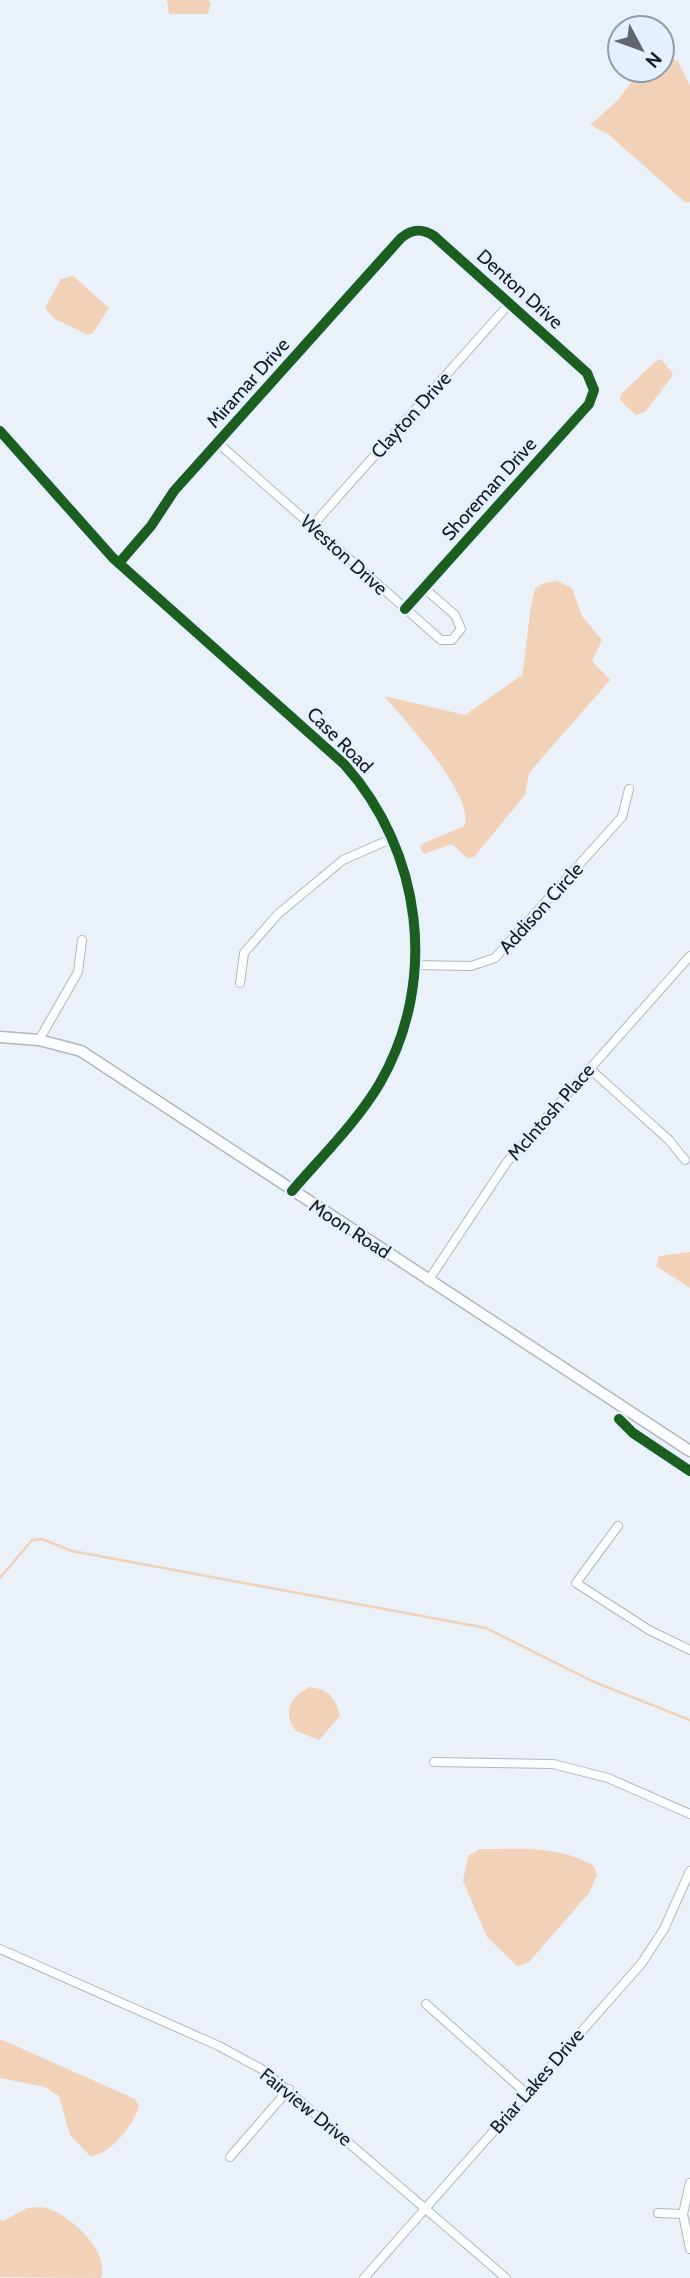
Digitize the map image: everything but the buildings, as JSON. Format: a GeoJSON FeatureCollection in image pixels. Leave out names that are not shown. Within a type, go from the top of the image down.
{"type":"FeatureCollection","features":[{"type":"Feature","properties":{"kind":"street","name":"Denton Drive"},"geometry":{"type":"LineString","coordinates":[[410,232],[422,230],[434,236],[587,373],[594,390]]}},
{"type":"Feature","properties":{"kind":"street","name":"Miramar Drive"},"geometry":{"type":"LineString","coordinates":[[119,563],[146,532],[174,491],[410,232]]}},
{"type":"Feature","properties":{"kind":"street","name":"Clayton Drive"},"geometry":{"type":"LineString","coordinates":[[312,526],[510,303]]}},
{"type":"Feature","properties":{"kind":"street","name":"Shoreman Drive"},"geometry":{"type":"LineString","coordinates":[[405,609],[589,404],[594,390]]}},
{"type":"Feature","properties":{"kind":"street","name":"Case Road"},"geometry":{"type":"LineString","coordinates":[[0,431],[119,563],[344,764],[370,798],[393,838],[411,890],[415,965],[407,1016],[386,1072],[357,1116],[292,1191]]}},
{"type":"Feature","properties":{"kind":"street","name":"Weston Drive"},"geometry":{"type":"LineString","coordinates":[[218,443],[441,640],[448,641],[457,637],[461,629],[458,619],[424,588]]}},
{"type":"Feature","properties":{"kind":"street","name":"Addison Circle"},"geometry":{"type":"LineString","coordinates":[[415,965],[471,966],[499,955],[622,817],[629,789]]}},
{"type":"Feature","properties":{"kind":"street"},"geometry":{"type":"LineString","coordinates":[[240,982],[244,953],[278,914],[343,860],[393,838]]}},
{"type":"Feature","properties":{"kind":"street"},"geometry":{"type":"LineString","coordinates":[[39,1040],[78,972],[82,940]]}},
{"type":"Feature","properties":{"kind":"street","name":"McIntosh Place"},"geometry":{"type":"LineString","coordinates":[[428,1281],[503,1168],[690,956]]}},
{"type":"Feature","properties":{"kind":"street","name":"Moon Road"},"geometry":{"type":"LineString","coordinates":[[0,1037],[39,1040],[81,1051],[690,1451]]}},
{"type":"Feature","properties":{"kind":"street"},"geometry":{"type":"LineString","coordinates":[[590,1069],[669,1140],[685,1160]]}},
{"type":"Feature","properties":{"kind":"street"},"geometry":{"type":"LineString","coordinates":[[618,1526],[576,1583],[649,1630],[690,1650]]}},
{"type":"Feature","properties":{"kind":"street"},"geometry":{"type":"LineString","coordinates":[[434,1762],[553,1764],[608,1778],[690,1814]]}},
{"type":"Feature","properties":{"kind":"street","name":"Briar Lakes Drive"},"geometry":{"type":"LineString","coordinates":[[363,2278],[649,1954],[664,1929],[690,1871]]}},
{"type":"Feature","properties":{"kind":"street","name":"Fairview Drive"},"geometry":{"type":"LineString","coordinates":[[0,1949],[248,2060],[289,2089],[506,2278]]}},
{"type":"Feature","properties":{"kind":"street"},"geometry":{"type":"LineString","coordinates":[[426,2004],[526,2093]]}},
{"type":"Feature","properties":{"kind":"street"},"geometry":{"type":"LineString","coordinates":[[230,2157],[289,2089]]}},
{"type":"Feature","properties":{"kind":"street"},"geometry":{"type":"LineString","coordinates":[[690,2183],[683,2214],[690,2249]]}},
{"type":"Feature","properties":{"kind":"street"},"geometry":{"type":"LineString","coordinates":[[658,2213],[683,2214]]}},
{"type":"Feature","properties":{"kind":"shaded area"},"geometry":{"type":"Polygon","coordinates":[[[167,0],[208,0],[211,3],[208,14],[169,14],[167,0]]]}},
{"type":"Feature","properties":{"kind":"shaded area"},"geometry":{"type":"Polygon","coordinates":[[[678,61],[690,86],[690,202],[686,203],[608,134],[590,125],[616,102],[630,84],[676,84],[678,61]]]}},
{"type":"Feature","properties":{"kind":"shaded area"},"geometry":{"type":"Polygon","coordinates":[[[73,276],[109,308],[93,333],[88,335],[55,319],[45,308],[61,279],[73,276]]]}},
{"type":"Feature","properties":{"kind":"shaded area"},"geometry":{"type":"Polygon","coordinates":[[[661,359],[673,374],[646,411],[636,415],[620,400],[621,394],[661,359]]]}},
{"type":"Feature","properties":{"kind":"shaded area"},"geometry":{"type":"Polygon","coordinates":[[[557,581],[572,588],[582,616],[602,640],[592,661],[610,680],[529,773],[525,795],[474,857],[467,858],[452,844],[424,854],[420,848],[422,844],[464,826],[465,813],[460,797],[436,759],[384,696],[465,715],[522,675],[534,593],[540,585],[557,581]]]}},
{"type":"Feature","properties":{"kind":"shaded area"},"geometry":{"type":"Polygon","coordinates":[[[690,1252],[690,1288],[656,1266],[659,1256],[690,1252]]]}},
{"type":"Feature","properties":{"kind":"shaded area"},"geometry":{"type":"Polygon","coordinates":[[[310,1687],[322,1690],[330,1696],[340,1716],[319,1740],[296,1731],[289,1717],[293,1700],[310,1687]]]}},
{"type":"Feature","properties":{"kind":"shaded area"},"geometry":{"type":"Polygon","coordinates":[[[480,1849],[553,1851],[581,1859],[594,1866],[597,1875],[589,1893],[529,1962],[517,1966],[487,1937],[463,1881],[468,1856],[480,1849]]]}},
{"type":"Feature","properties":{"kind":"shaded area"},"geometry":{"type":"Polygon","coordinates":[[[0,2039],[135,2099],[139,2106],[127,2130],[105,2151],[90,2156],[70,2135],[59,2096],[45,2087],[0,2078],[0,2039]]]}},
{"type":"Feature","properties":{"kind":"shaded area"},"geometry":{"type":"Polygon","coordinates":[[[27,2208],[49,2209],[78,2227],[95,2247],[100,2258],[103,2268],[101,2278],[0,2277],[0,2219],[3,2221],[27,2208]]]}},
{"type":"Feature","properties":{"kind":"waterway"},"geometry":{"type":"LineString","coordinates":[[0,1578],[32,1540],[42,1539],[72,1551],[486,1628],[594,1682],[690,1720]]}},
{"type":"Feature","properties":{"kind":"cycle path"},"geometry":{"type":"LineString","coordinates":[[119,563],[151,526],[174,491],[401,238],[413,231],[421,231],[434,236],[587,373],[594,390],[589,404],[405,609]]}},
{"type":"Feature","properties":{"kind":"cycle path"},"geometry":{"type":"LineString","coordinates":[[0,431],[113,558],[344,764],[370,798],[391,836],[405,876],[413,918],[415,960],[410,1002],[399,1043],[371,1097],[292,1191]]}},
{"type":"Feature","properties":{"kind":"cycle path"},"geometry":{"type":"LineString","coordinates":[[619,1419],[633,1433],[690,1471]]}}]}
